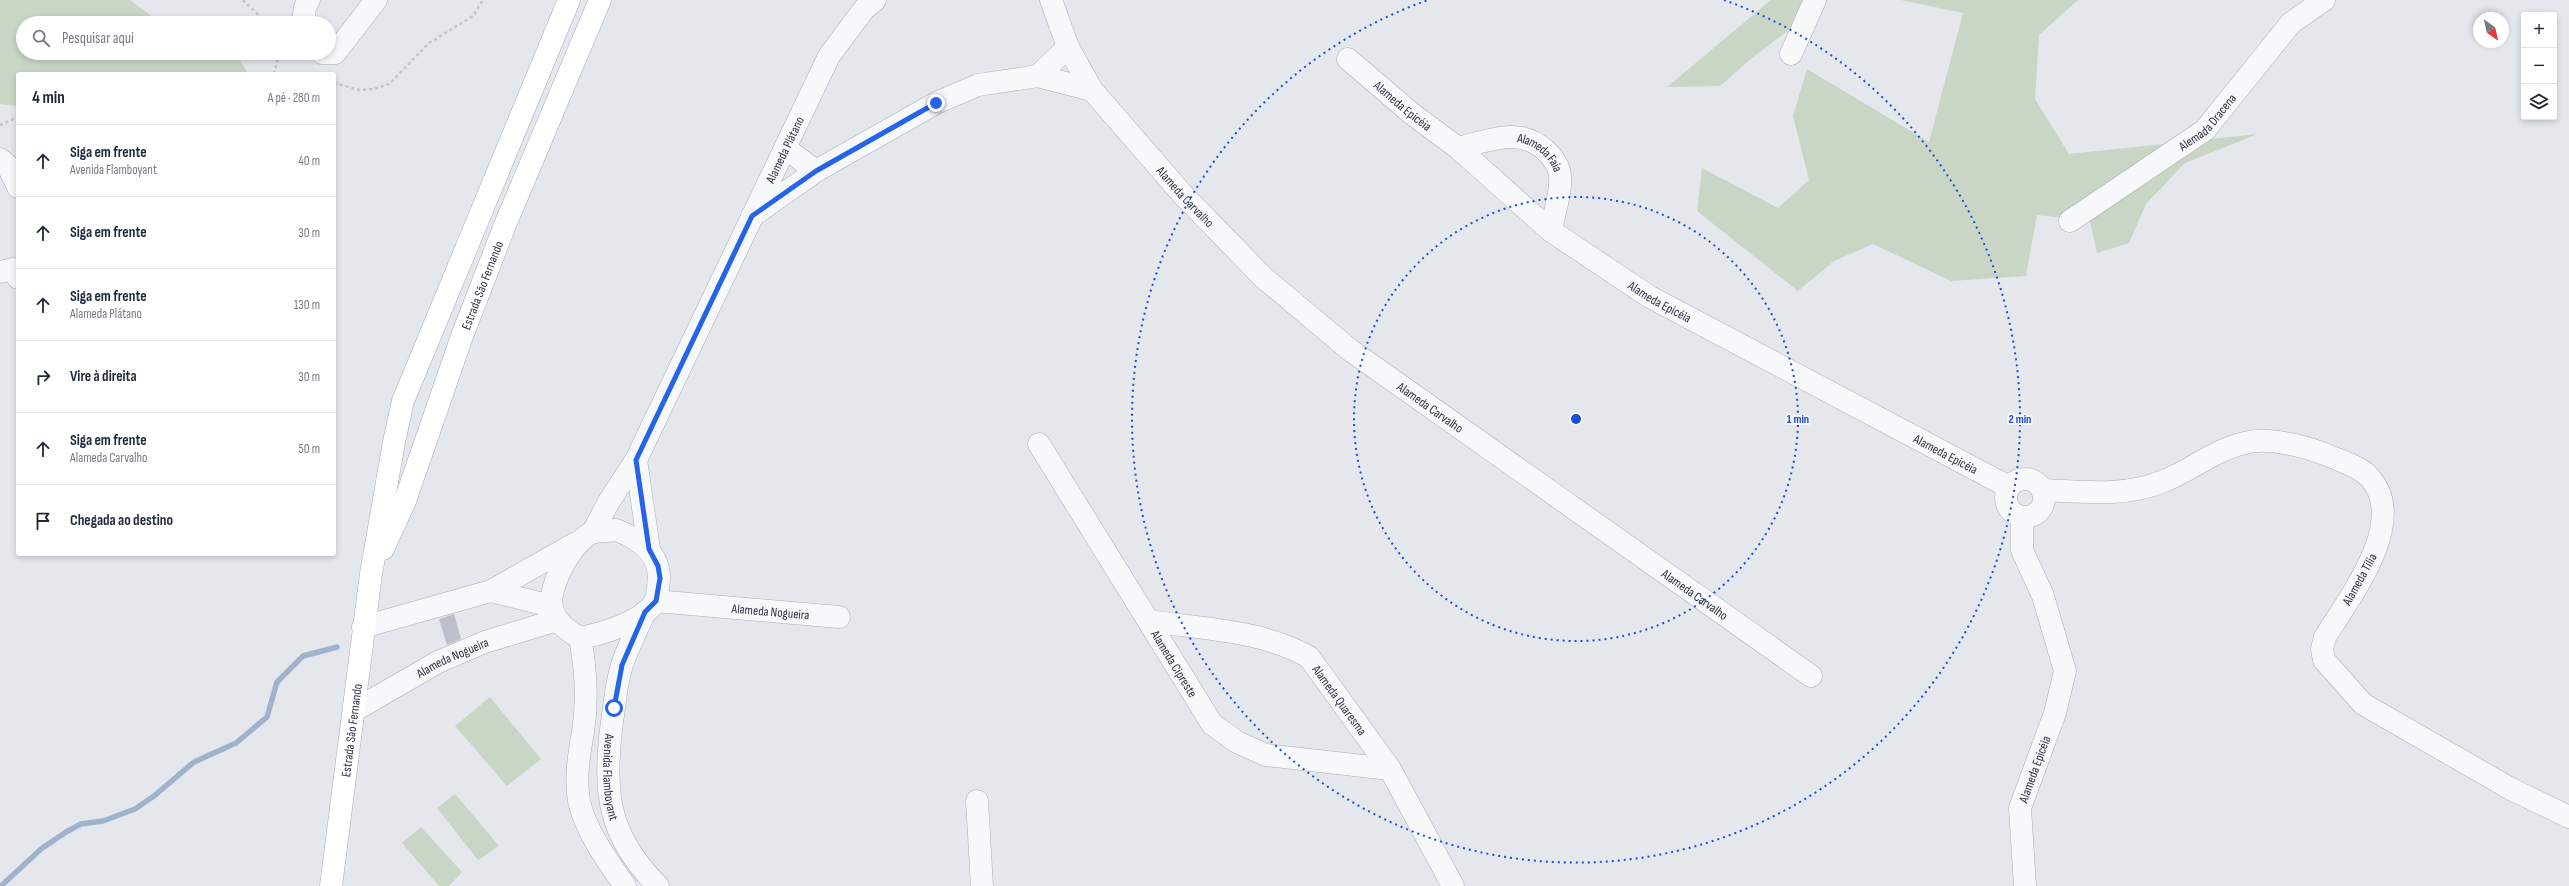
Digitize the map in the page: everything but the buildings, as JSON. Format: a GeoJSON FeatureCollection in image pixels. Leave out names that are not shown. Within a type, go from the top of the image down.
{"type":"FeatureCollection","features":[{"type":"Feature","properties":{"kind":"main road","name":"Estrada São Fernando"},"geometry":{"type":"LineString","coordinates":[[331,886],[355,710],[363,627],[394,442],[404,401],[569,0]]}},
{"type":"Feature","properties":{"kind":"main road","name":"Estrada São Fernando"},"geometry":{"type":"LineString","coordinates":[[371,574],[405,501],[462,336],[505,225],[600,0]]}},
{"type":"Feature","properties":{"kind":"street"},"geometry":{"type":"LineString","coordinates":[[303,16],[304,7],[309,0]]}},
{"type":"Feature","properties":{"kind":"street"},"geometry":{"type":"LineString","coordinates":[[336,52],[344,45],[376,0]]}},
{"type":"Feature","properties":{"kind":"street","name":"Alameda Plátano"},"geometry":{"type":"LineString","coordinates":[[588,536],[608,502],[636,460],[829,56],[864,9],[875,0]]}},
{"type":"Feature","properties":{"kind":"street","name":"Alameda Carvalho"},"geometry":{"type":"LineString","coordinates":[[1051,0],[1068,47],[1092,90],[1184,196],[1264,278],[1350,350],[1811,676]]}},
{"type":"Feature","properties":{"kind":"street"},"geometry":{"type":"LineString","coordinates":[[1791,54],[1815,0]]}},
{"type":"Feature","properties":{"kind":"street","name":"Alemada Dracena"},"geometry":{"type":"LineString","coordinates":[[2070,221],[2205,130],[2291,23],[2324,0]]}},
{"type":"Feature","properties":{"kind":"street"},"geometry":{"type":"LineString","coordinates":[[1038,76],[1068,47]]}},
{"type":"Feature","properties":{"kind":"street","name":"Alameda Epicéia"},"geometry":{"type":"LineString","coordinates":[[1348,59],[1411,113],[1458,148],[1551,231],[1650,297],[2009,487]]}},
{"type":"Feature","properties":{"kind":"street"},"geometry":{"type":"LineString","coordinates":[[752,216],[816,171],[936,103],[978,85],[1038,76],[1092,90]]}},
{"type":"Feature","properties":{"kind":"street","name":"Alameda Faia"},"geometry":{"type":"LineString","coordinates":[[1458,148],[1510,135],[1531,139],[1552,156],[1561,178],[1551,231]]}},
{"type":"Feature","properties":{"kind":"street"},"geometry":{"type":"LineString","coordinates":[[785,148],[816,171]]}},
{"type":"Feature","properties":{"kind":"street"},"geometry":{"type":"LineString","coordinates":[[0,159],[8,166],[16,183]]}},
{"type":"Feature","properties":{"kind":"street"},"geometry":{"type":"LineString","coordinates":[[0,272],[13,269],[16,274]]}},
{"type":"Feature","properties":{"kind":"street","name":"Alameda Tília"},"geometry":{"type":"LineString","coordinates":[[2042,490],[2120,493],[2164,481],[2216,451],[2251,441],[2281,443],[2315,450],[2346,463],[2371,478],[2381,496],[2382,515],[2380,534],[2371,562],[2325,637],[2322,649],[2324,660],[2363,704],[2511,789],[2569,816]]}},
{"type":"Feature","properties":{"kind":"street","name":"Alameda Cipreste"},"geometry":{"type":"LineString","coordinates":[[1039,444],[1212,724],[1237,742],[1266,755],[1390,769]]}},
{"type":"Feature","properties":{"kind":"street"},"geometry":{"type":"LineString","coordinates":[[580,638],[614,629],[650,607],[660,578],[658,566],[649,549],[636,460]]}},
{"type":"Feature","properties":{"kind":"street"},"geometry":{"type":"LineString","coordinates":[[2027,479],[2036,483],[2042,490],[2044,500],[2040,509],[2032,516],[2022,517],[2013,513],[2007,505],[2006,496],[2009,487],[2017,480],[2027,479]]}},
{"type":"Feature","properties":{"kind":"street","name":"Alameda Epicéia"},"geometry":{"type":"LineString","coordinates":[[2022,517],[2022,550],[2043,596],[2065,671],[2055,713],[2020,808],[2025,886]]}},
{"type":"Feature","properties":{"kind":"street"},"geometry":{"type":"LineString","coordinates":[[363,627],[491,591],[588,536],[616,530],[634,536],[649,549]]}},
{"type":"Feature","properties":{"kind":"street"},"geometry":{"type":"LineString","coordinates":[[554,613],[557,577],[569,555],[588,536]]}},
{"type":"Feature","properties":{"kind":"street"},"geometry":{"type":"LineString","coordinates":[[491,591],[554,613],[580,638],[586,673],[585,704],[577,777],[579,802],[605,858],[625,886]]}},
{"type":"Feature","properties":{"kind":"street","name":"Alameda Nogueira"},"geometry":{"type":"LineString","coordinates":[[650,607],[839,616]]}},
{"type":"Feature","properties":{"kind":"street","name":"Avenida Flamboyant"},"geometry":{"type":"LineString","coordinates":[[650,607],[622,665],[607,757],[610,808],[619,832],[629,851],[658,886]]}},
{"type":"Feature","properties":{"kind":"street","name":"Alameda Nogueira"},"geometry":{"type":"LineString","coordinates":[[355,710],[438,662],[554,613]]}},
{"type":"Feature","properties":{"kind":"street","name":"Alameda Quaresma"},"geometry":{"type":"LineString","coordinates":[[1149,620],[1267,639],[1290,645],[1309,657],[1390,769],[1453,886]]}},
{"type":"Feature","properties":{"kind":"street"},"geometry":{"type":"LineString","coordinates":[[977,801],[982,886]]}},
{"type":"Feature","properties":{"kind":"path"},"geometry":{"type":"LineString","coordinates":[[243,0],[260,16]]}},
{"type":"Feature","properties":{"kind":"path"},"geometry":{"type":"LineString","coordinates":[[336,84],[360,90],[374,89],[389,84],[429,43],[473,16],[483,0]]}},
{"type":"Feature","properties":{"kind":"path"},"geometry":{"type":"LineString","coordinates":[[274,72],[277,60]]}},
{"type":"Feature","properties":{"kind":"path"},"geometry":{"type":"LineString","coordinates":[[0,125],[16,118]]}},
{"type":"Feature","properties":{"kind":"green space"},"geometry":{"type":"Polygon","coordinates":[[[0,0],[130,0],[152,16],[16,16],[16,60],[240,60],[247,72],[16,72],[16,106],[0,104],[0,0]]]}},
{"type":"Feature","properties":{"kind":"green space"},"geometry":{"type":"Polygon","coordinates":[[[1771,0],[1828,0],[1752,58],[1720,86],[1667,87],[1771,0]]]}},
{"type":"Feature","properties":{"kind":"green space"},"geometry":{"type":"Polygon","coordinates":[[[1901,0],[2078,0],[2039,35],[2035,99],[2069,154],[2258,134],[2185,163],[2146,204],[2129,243],[2097,253],[2090,221],[2037,215],[2026,276],[1951,281],[1873,244],[1834,261],[1798,291],[1697,211],[1702,168],[1778,208],[1809,180],[1793,116],[1807,69],[1929,142],[1963,13],[1901,0]]]}},
{"type":"Feature","properties":{"kind":"green space"},"geometry":{"type":"Polygon","coordinates":[[[490,697],[541,759],[507,786],[455,726],[490,697]]]}},
{"type":"Feature","properties":{"kind":"green space"},"geometry":{"type":"Polygon","coordinates":[[[455,794],[499,846],[478,860],[437,808],[455,794]]]}},
{"type":"Feature","properties":{"kind":"green space"},"geometry":{"type":"Polygon","coordinates":[[[421,827],[462,872],[449,886],[439,886],[402,843],[421,827]]]}},
{"type":"Feature","properties":{"kind":"waterway"},"geometry":{"type":"LineString","coordinates":[[1,886],[41,849],[66,832],[81,824],[103,821],[135,809],[154,796],[194,762],[236,743],[267,717],[277,682],[303,656],[337,647]]}},
{"type":"Feature","properties":{"kind":"route"},"geometry":{"type":"LineString","coordinates":[[614,708],[622,665],[645,612],[656,601],[660,578],[658,566],[649,549],[644,505],[636,460],[752,216],[807,180],[816,171],[936,103]]}}]}
